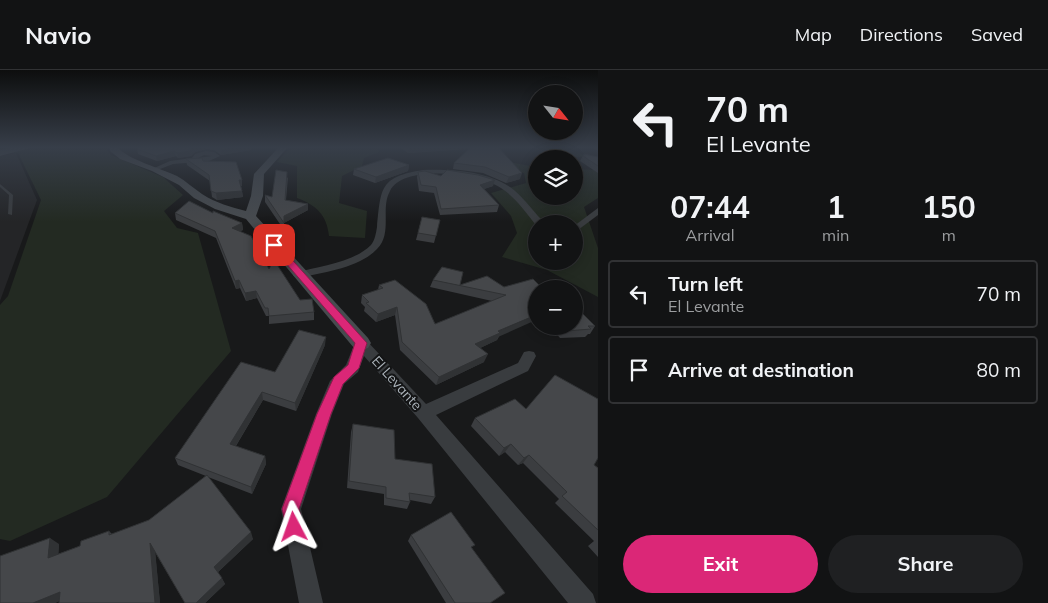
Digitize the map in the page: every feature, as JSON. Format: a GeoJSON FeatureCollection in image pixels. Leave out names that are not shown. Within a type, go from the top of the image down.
{"type":"FeatureCollection","features":[{"type":"Feature","properties":{"kind":"street"},"geometry":{"type":"LineString","coordinates":[[161,172],[183,183],[198,196],[228,210],[251,210],[257,196],[259,174],[261,172]]}},
{"type":"Feature","properties":{"kind":"street"},"geometry":{"type":"LineString","coordinates":[[299,275],[356,259],[374,246],[380,238],[381,208],[387,187],[396,180],[418,173],[461,174],[500,184],[516,196],[532,215]]}},
{"type":"Feature","properties":{"kind":"street","name":"El Levante"},"geometry":{"type":"LineString","coordinates":[[251,210],[299,275],[424,414],[584,603]]}},
{"type":"Feature","properties":{"kind":"street"},"geometry":{"type":"LineString","coordinates":[[583,223],[598,211]]}},
{"type":"Feature","properties":{"kind":"street"},"geometry":{"type":"LineString","coordinates":[[306,601],[291,509],[324,414],[338,381],[353,368],[361,343]]}},
{"type":"Feature","properties":{"kind":"street"},"geometry":{"type":"LineString","coordinates":[[424,414],[522,367],[529,356]]}},
{"type":"Feature","properties":{"kind":"lane"},"geometry":{"type":"LineString","coordinates":[[0,185],[11,195],[10,214]]}},
{"type":"Feature","properties":{"kind":"shaded area"},"geometry":{"type":"Polygon","coordinates":[[[0,172],[24,172],[37,200],[0,301],[0,172]]]}},
{"type":"Feature","properties":{"kind":"shaded area"},"geometry":{"type":"Polygon","coordinates":[[[27,172],[151,172],[163,177],[183,195],[164,211],[177,228],[198,233],[231,351],[107,497],[10,541],[0,539],[0,305],[8,296],[41,200],[27,172]]]}},
{"type":"Feature","properties":{"kind":"shaded area"},"geometry":{"type":"Polygon","coordinates":[[[297,172],[350,172],[342,176],[339,203],[367,211],[365,238],[329,236],[326,222],[319,212],[310,204],[297,198],[297,172]]]}},
{"type":"Feature","properties":{"kind":"shaded area"},"geometry":{"type":"Polygon","coordinates":[[[521,172],[528,172],[528,205],[583,205],[583,172],[598,172],[598,198],[584,207],[598,248],[598,297],[583,289],[583,280],[566,280],[547,270],[583,270],[583,215],[528,215],[528,265],[502,257],[517,233],[511,216],[491,193],[526,183],[524,173],[521,172]]]}},
{"type":"Feature","properties":{"kind":"building"},"geometry":{"type":"Polygon","coordinates":[[[205,172],[239,172],[242,180],[239,180],[242,191],[216,193],[211,191],[209,175],[205,172]]]}},
{"type":"Feature","properties":{"kind":"building"},"geometry":{"type":"Polygon","coordinates":[[[276,172],[287,172],[285,200],[308,204],[284,216],[284,223],[265,195],[272,197],[276,172]]]}},
{"type":"Feature","properties":{"kind":"building"},"geometry":{"type":"Polygon","coordinates":[[[362,172],[390,172],[376,177],[362,172]]]}},
{"type":"Feature","properties":{"kind":"building"},"geometry":{"type":"Polygon","coordinates":[[[418,172],[428,172],[441,176],[445,172],[459,172],[495,180],[480,185],[499,205],[441,209],[436,187],[421,185],[418,172]]]}},
{"type":"Feature","properties":{"kind":"building"},"geometry":{"type":"Polygon","coordinates":[[[497,172],[522,173],[509,177],[497,172]]]}},
{"type":"Feature","properties":{"kind":"building"},"geometry":{"type":"Polygon","coordinates":[[[189,201],[213,213],[213,211],[242,223],[232,228],[251,236],[269,269],[274,260],[300,300],[312,299],[314,312],[269,316],[268,308],[265,308],[256,291],[245,293],[239,280],[235,281],[215,231],[175,213],[189,201]]]}},
{"type":"Feature","properties":{"kind":"building"},"geometry":{"type":"Polygon","coordinates":[[[422,217],[440,220],[436,236],[418,233],[422,217]]]}},
{"type":"Feature","properties":{"kind":"building"},"geometry":{"type":"Polygon","coordinates":[[[442,267],[463,272],[460,285],[487,276],[504,287],[528,280],[528,318],[498,331],[500,333],[475,344],[488,354],[439,377],[402,342],[397,307],[378,314],[366,303],[369,302],[362,295],[383,288],[379,285],[395,280],[426,304],[435,324],[506,295],[433,280],[442,267]]]}},
{"type":"Feature","properties":{"kind":"building"},"geometry":{"type":"Polygon","coordinates":[[[583,314],[595,326],[588,326],[591,329],[583,330],[583,314]]]}},
{"type":"Feature","properties":{"kind":"building"},"geometry":{"type":"Polygon","coordinates":[[[299,330],[326,337],[295,403],[262,392],[230,444],[265,456],[251,487],[175,458],[241,362],[275,372],[299,330]]]}},
{"type":"Feature","properties":{"kind":"building"},"geometry":{"type":"Polygon","coordinates":[[[555,375],[598,399],[598,458],[594,465],[598,468],[598,530],[562,496],[567,492],[529,455],[524,458],[511,444],[504,448],[475,418],[515,399],[526,409],[555,375]]]}},
{"type":"Feature","properties":{"kind":"building"},"geometry":{"type":"Polygon","coordinates":[[[353,424],[394,430],[395,459],[432,464],[435,497],[409,493],[410,502],[386,498],[386,487],[349,481],[353,424]]]}},
{"type":"Feature","properties":{"kind":"building"},"geometry":{"type":"Polygon","coordinates":[[[207,475],[251,532],[214,567],[222,578],[196,603],[185,603],[150,543],[155,603],[59,603],[60,592],[33,603],[0,603],[0,556],[50,538],[48,558],[80,546],[81,541],[109,531],[109,535],[149,520],[207,475]]]}},
{"type":"Feature","properties":{"kind":"building"},"geometry":{"type":"Polygon","coordinates":[[[451,512],[475,545],[471,547],[505,593],[490,603],[455,603],[411,535],[451,512]]]}},
{"type":"Feature","properties":{"kind":"route"},"geometry":{"type":"LineString","coordinates":[[274,245],[361,343],[353,368],[338,381],[324,414],[291,509],[294,527]]}}]}
